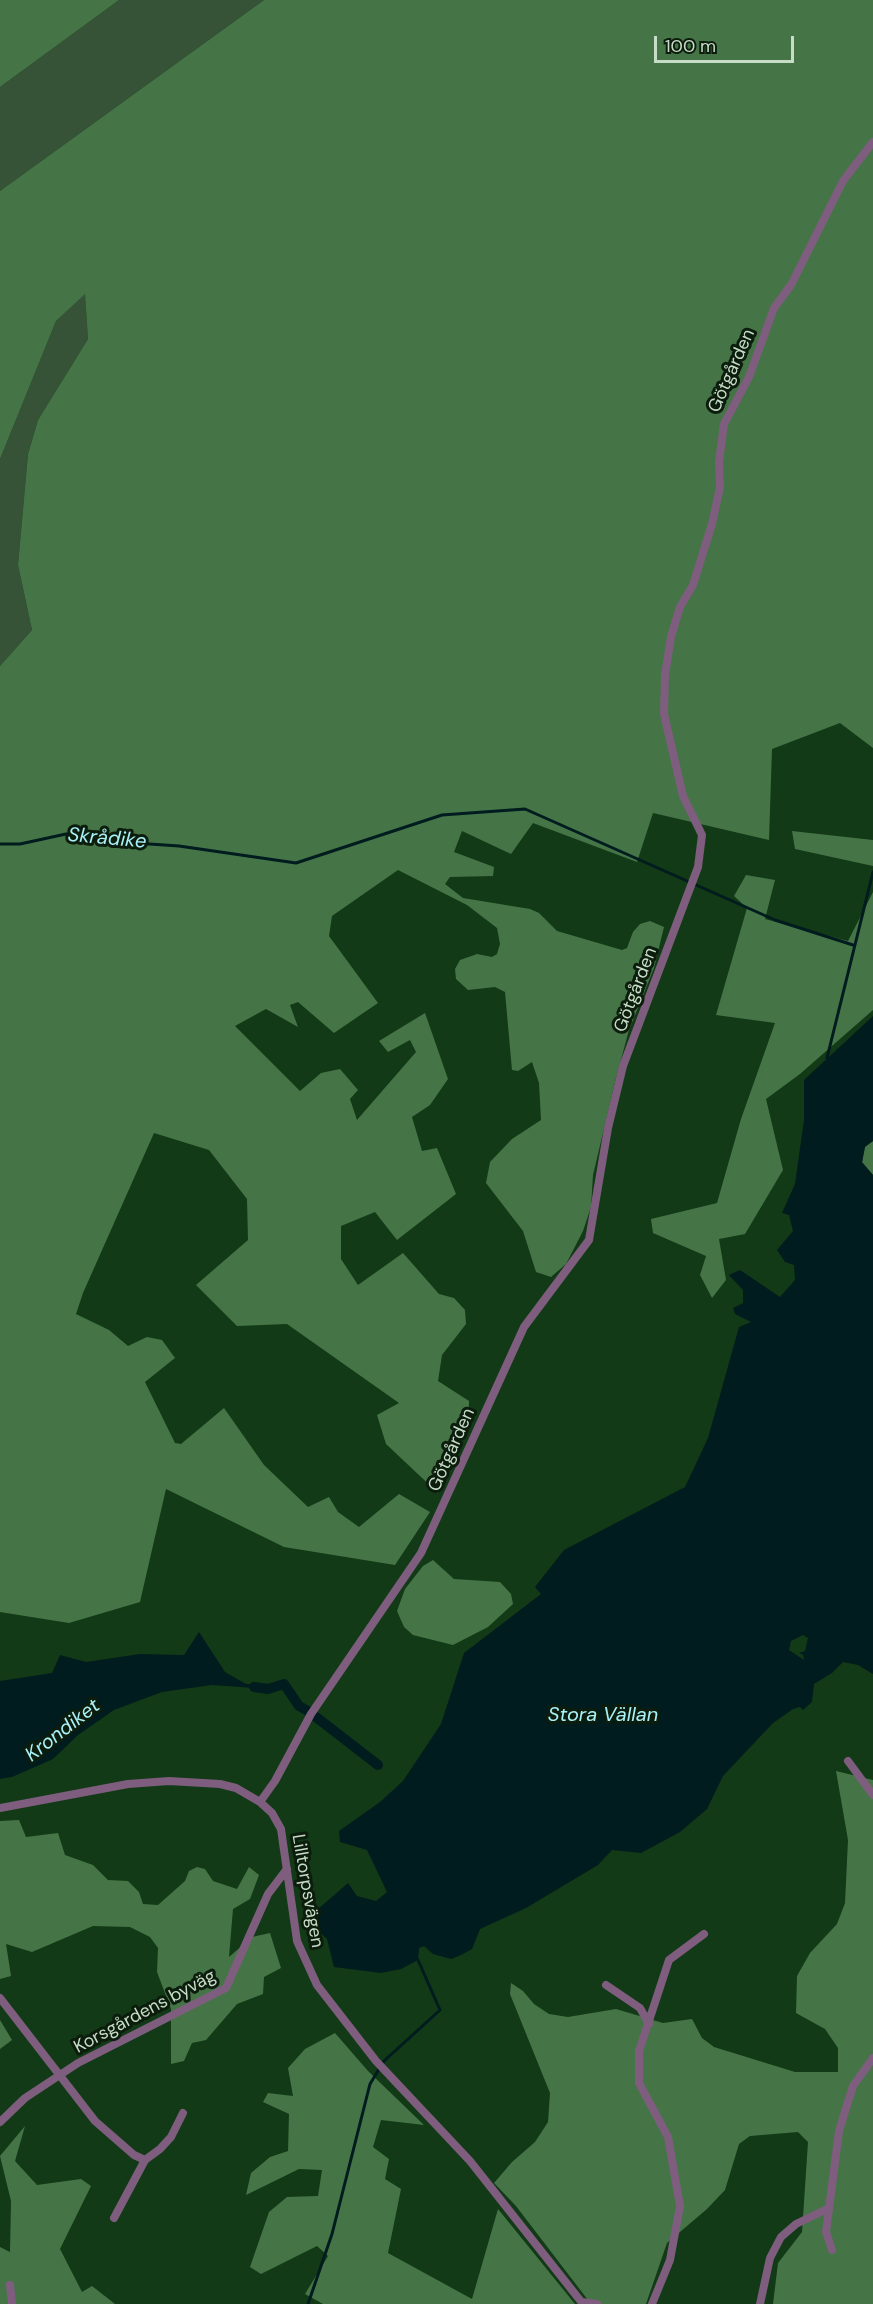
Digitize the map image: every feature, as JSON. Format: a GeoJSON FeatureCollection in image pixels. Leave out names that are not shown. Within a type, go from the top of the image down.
{"type":"FeatureCollection","features":[{"type":"Feature","properties":{"kind":"street","name":"Götgården"},"geometry":{"type":"LineString","coordinates":[[260,1802],[311,1714],[421,1553],[524,1327],[589,1240],[613,1104],[623,1066],[698,867],[702,835],[684,796],[664,714],[664,675],[670,637],[680,607],[693,585],[712,524],[720,487],[719,452],[724,424],[749,377],[774,308],[791,285],[843,181],[873,142]]}},
{"type":"Feature","properties":{"kind":"street"},"geometry":{"type":"LineString","coordinates":[[848,1761],[873,1795]]}},
{"type":"Feature","properties":{"kind":"street","name":"Lilltorpsvägen"},"geometry":{"type":"LineString","coordinates":[[0,1809],[128,1784],[169,1782],[220,1784],[250,1794],[260,1802],[279,1823],[297,1941],[317,1985],[374,2059],[470,2161],[583,2303]]}},
{"type":"Feature","properties":{"kind":"street","name":"Korsgårdens byväg"},"geometry":{"type":"LineString","coordinates":[[0,2122],[25,2098],[93,2054],[226,1988],[268,1894],[287,1869]]}},
{"type":"Feature","properties":{"kind":"street"},"geometry":{"type":"LineString","coordinates":[[652,2304],[670,2260],[680,2210],[679,2187],[668,2137],[639,2083],[639,2051],[669,1960],[704,1934]]}},
{"type":"Feature","properties":{"kind":"street"},"geometry":{"type":"LineString","coordinates":[[606,1985],[640,2008],[649,2024]]}},
{"type":"Feature","properties":{"kind":"street"},"geometry":{"type":"LineString","coordinates":[[0,1998],[62,2075],[95,2121],[134,2155],[145,2160]]}},
{"type":"Feature","properties":{"kind":"street"},"geometry":{"type":"LineString","coordinates":[[832,2250],[826,2232],[845,2109],[858,2077],[873,2058]]}},
{"type":"Feature","properties":{"kind":"street"},"geometry":{"type":"LineString","coordinates":[[114,2218],[145,2160],[160,2150],[171,2137],[183,2113]]}},
{"type":"Feature","properties":{"kind":"street"},"geometry":{"type":"LineString","coordinates":[[760,2304],[770,2258],[781,2237],[796,2224],[829,2208]]}},
{"type":"Feature","properties":{"kind":"street"},"geometry":{"type":"LineString","coordinates":[[10,2285],[12,2304]]}},
{"type":"Feature","properties":{"kind":"street"},"geometry":{"type":"LineString","coordinates":[[583,2303],[597,2304]]}},
{"type":"Feature","properties":{"kind":"green space"},"geometry":{"type":"Polygon","coordinates":[[[0,0],[119,0],[0,87],[0,0]]]}},
{"type":"Feature","properties":{"kind":"green space"},"geometry":{"type":"Polygon","coordinates":[[[119,0],[264,0],[0,191],[0,87],[119,0]]]}},
{"type":"Feature","properties":{"kind":"green space"},"geometry":{"type":"Polygon","coordinates":[[[264,0],[873,0],[873,748],[840,723],[772,749],[769,840],[653,813],[637,862],[533,823],[511,854],[462,831],[454,852],[494,867],[493,876],[450,877],[445,884],[463,898],[530,909],[539,913],[557,931],[622,950],[627,948],[633,932],[640,924],[650,921],[664,927],[654,968],[629,1030],[616,1078],[593,1175],[591,1207],[583,1231],[566,1264],[551,1277],[536,1272],[523,1231],[486,1183],[490,1162],[512,1139],[541,1120],[539,1083],[532,1062],[518,1071],[512,1070],[505,992],[495,987],[468,990],[456,979],[455,969],[460,960],[477,954],[492,957],[497,954],[500,944],[497,928],[467,905],[398,870],[332,916],[329,936],[378,1003],[334,1033],[298,1002],[290,1005],[298,1027],[266,1009],[235,1026],[300,1091],[321,1073],[340,1069],[358,1090],[350,1099],[357,1120],[416,1052],[410,1040],[388,1052],[379,1041],[425,1013],[448,1079],[430,1105],[412,1117],[422,1151],[437,1148],[456,1194],[397,1240],[375,1212],[341,1226],[341,1259],[358,1285],[403,1253],[439,1294],[454,1298],[465,1310],[466,1324],[442,1355],[438,1381],[469,1401],[468,1425],[438,1493],[386,1444],[377,1415],[399,1403],[287,1324],[237,1326],[196,1285],[248,1240],[247,1199],[209,1150],[154,1133],[83,1293],[76,1314],[109,1330],[128,1346],[147,1337],[162,1340],[175,1358],[145,1382],[175,1443],[181,1444],[224,1408],[264,1465],[308,1507],[329,1497],[338,1512],[359,1527],[399,1494],[430,1512],[395,1565],[284,1547],[166,1489],[140,1602],[69,1623],[0,1612],[0,666],[32,630],[18,565],[28,454],[38,420],[88,339],[85,294],[56,321],[0,459],[0,191],[264,0]]]}},
{"type":"Feature","properties":{"kind":"green space"},"geometry":{"type":"Polygon","coordinates":[[[85,293],[88,339],[38,420],[28,454],[18,565],[32,630],[0,666],[0,459],[56,321],[85,293]]]}},
{"type":"Feature","properties":{"kind":"green space"},"geometry":{"type":"Polygon","coordinates":[[[792,831],[873,840],[873,866],[795,849],[792,831]]]}},
{"type":"Feature","properties":{"kind":"green space"},"geometry":{"type":"Polygon","coordinates":[[[746,875],[775,880],[765,919],[848,941],[873,892],[873,1010],[800,1074],[766,1099],[783,1170],[745,1234],[719,1239],[726,1280],[712,1298],[700,1275],[706,1256],[653,1233],[651,1219],[717,1203],[741,1119],[775,1023],[716,1015],[747,908],[734,896],[746,875]]]}},
{"type":"Feature","properties":{"kind":"green space"},"geometry":{"type":"Polygon","coordinates":[[[873,1141],[873,1175],[862,1163],[865,1146],[873,1141]]]}},
{"type":"Feature","properties":{"kind":"green space"},"geometry":{"type":"Polygon","coordinates":[[[433,1560],[454,1579],[500,1582],[511,1594],[513,1604],[488,1627],[453,1645],[413,1635],[404,1627],[397,1611],[405,1589],[423,1566],[433,1560]]]}},
{"type":"Feature","properties":{"kind":"green space"},"geometry":{"type":"Polygon","coordinates":[[[836,1771],[873,1780],[873,2304],[773,2304],[778,2263],[802,2232],[808,2142],[798,2132],[750,2136],[739,2144],[725,2190],[707,2209],[667,2243],[646,2304],[591,2304],[516,2206],[494,2183],[512,2162],[535,2142],[548,2122],[550,2093],[510,1994],[511,1983],[549,2014],[568,2017],[616,2009],[663,2023],[692,2019],[702,2038],[714,2047],[795,2072],[838,2072],[838,2048],[825,2029],[796,2013],[797,1976],[810,1953],[837,1924],[845,1903],[848,1840],[836,1771]]]}},
{"type":"Feature","properties":{"kind":"green space"},"geometry":{"type":"Polygon","coordinates":[[[19,1820],[26,1837],[58,1833],[65,1855],[93,1865],[108,1880],[128,1881],[139,1892],[143,1904],[158,1905],[185,1881],[189,1871],[197,1867],[205,1869],[213,1881],[237,1889],[249,1867],[259,1875],[250,1899],[233,1909],[229,1957],[252,1937],[270,1933],[281,1968],[264,1977],[263,1994],[237,2004],[206,2040],[192,2043],[184,2061],[171,2064],[171,2009],[157,1972],[158,1948],[150,1937],[130,1927],[93,1926],[32,1952],[6,1944],[11,1976],[0,1979],[0,1821],[19,1820]]]}},
{"type":"Feature","properties":{"kind":"green space"},"geometry":{"type":"Polygon","coordinates":[[[0,2020],[12,2040],[0,2049],[0,2020]]]}},
{"type":"Feature","properties":{"kind":"green space"},"geometry":{"type":"Polygon","coordinates":[[[335,2033],[368,2071],[424,2125],[381,2120],[373,2147],[389,2159],[385,2179],[401,2189],[388,2253],[472,2299],[498,2209],[575,2304],[323,2304],[305,2294],[328,2256],[317,2246],[261,2274],[250,2267],[269,2212],[287,2197],[318,2196],[322,2170],[299,2169],[246,2195],[251,2173],[270,2157],[288,2151],[289,2114],[263,2102],[268,2093],[293,2096],[288,2068],[305,2049],[335,2033]]]}},
{"type":"Feature","properties":{"kind":"green space"},"geometry":{"type":"Polygon","coordinates":[[[25,2126],[15,2161],[37,2185],[81,2179],[91,2186],[60,2249],[82,2292],[92,2286],[115,2304],[0,2304],[0,2247],[10,2252],[11,2201],[0,2156],[25,2126]]]}},
{"type":"Feature","properties":{"kind":"water","name":"Stora Vällan"},"geometry":{"type":"Polygon","coordinates":[[[873,1016],[873,1141],[865,1147],[862,1162],[873,1175],[873,1674],[858,1665],[843,1662],[832,1673],[814,1684],[812,1702],[803,1710],[800,1707],[793,1709],[773,1723],[723,1776],[707,1809],[680,1832],[641,1853],[612,1850],[598,1865],[526,1908],[480,1929],[472,1949],[461,1955],[451,1959],[433,1954],[424,1946],[419,1948],[418,1960],[401,1969],[381,1973],[334,1967],[327,1939],[312,1925],[317,1910],[348,1883],[357,1896],[376,1901],[387,1892],[367,1850],[340,1842],[339,1831],[380,1802],[403,1781],[441,1724],[464,1653],[541,1594],[535,1587],[564,1550],[685,1487],[708,1438],[739,1327],[751,1322],[735,1314],[733,1308],[743,1303],[743,1290],[729,1275],[740,1270],[780,1297],[795,1280],[794,1265],[785,1262],[777,1250],[793,1231],[789,1215],[782,1213],[795,1184],[804,1120],[804,1080],[873,1016]],[[803,1635],[791,1641],[789,1650],[804,1660],[803,1655],[799,1653],[805,1651],[808,1638],[803,1635]]]}},
{"type":"Feature","properties":{"kind":"water","name":"Krondiket"},"geometry":{"type":"Polygon","coordinates":[[[199,1632],[225,1672],[246,1684],[264,1684],[268,1689],[212,1685],[162,1692],[114,1710],[78,1735],[53,1759],[12,1777],[0,1779],[0,1681],[52,1673],[60,1655],[86,1662],[140,1654],[184,1655],[199,1632]]]}},
{"type":"Feature","properties":{"kind":"waterway","name":"Skrådike"},"geometry":{"type":"LineString","coordinates":[[0,844],[20,844],[66,834],[94,834],[135,843],[179,846],[296,863],[442,815],[525,809],[775,920],[853,945]]}},
{"type":"Feature","properties":{"kind":"waterway"},"geometry":{"type":"LineString","coordinates":[[827,1058],[873,872]]}},
{"type":"Feature","properties":{"kind":"waterway"},"geometry":{"type":"LineString","coordinates":[[254,1687],[268,1689],[284,1684],[299,1706],[308,1711]]}},
{"type":"Feature","properties":{"kind":"waterway"},"geometry":{"type":"LineString","coordinates":[[316,1717],[378,1765]]}},
{"type":"Feature","properties":{"kind":"waterway"},"geometry":{"type":"LineString","coordinates":[[308,2304],[332,2234],[370,2084],[384,2061],[440,2010],[418,1960]]}}]}
